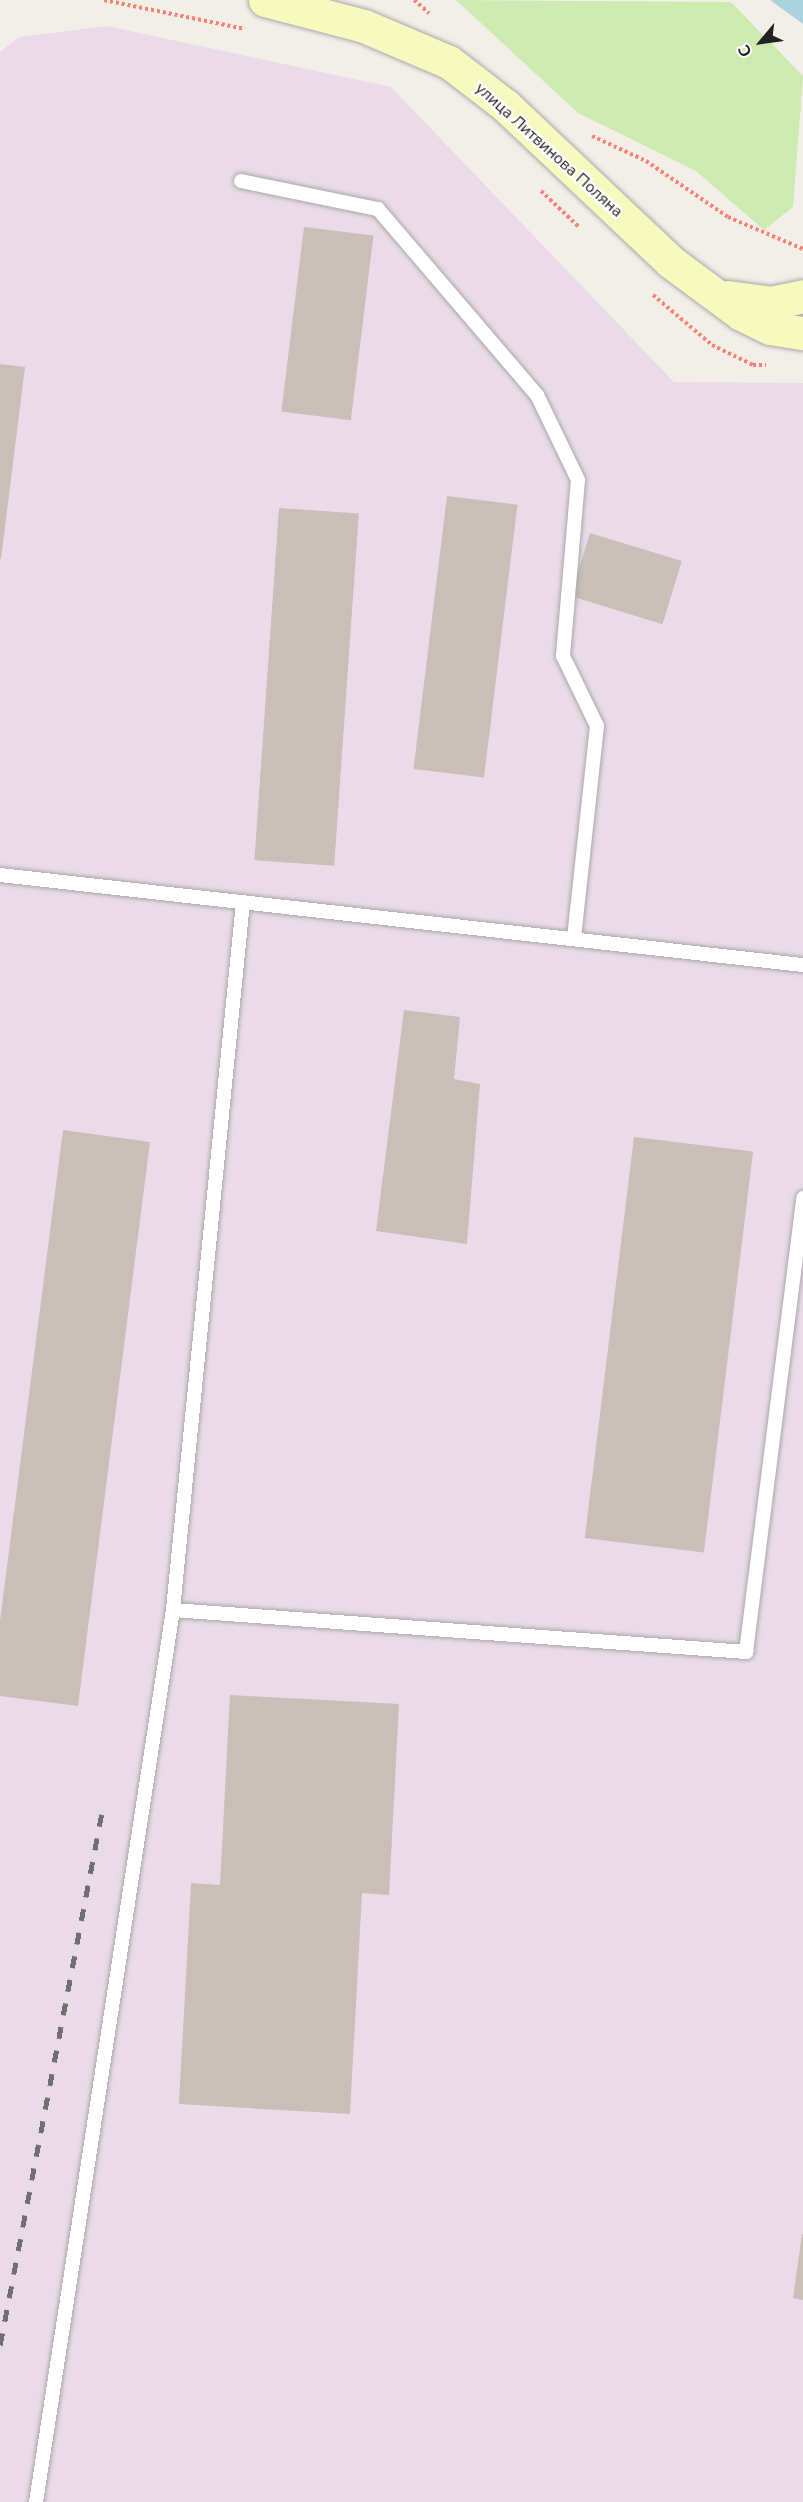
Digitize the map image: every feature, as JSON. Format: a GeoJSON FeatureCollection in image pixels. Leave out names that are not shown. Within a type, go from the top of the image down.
{"type":"FeatureCollection","features":[{"type":"Feature","properties":{"kind":"main road","name":"улица Литвинова Поляна"},"geometry":{"type":"LineString","coordinates":[[265,0],[364,26],[449,62],[506,106],[671,262],[714,295],[770,328],[803,333]]}},
{"type":"Feature","properties":{"kind":"main road"},"geometry":{"type":"LineString","coordinates":[[714,295],[771,303],[803,296]]}},
{"type":"Feature","properties":{"kind":"lane"},"geometry":{"type":"LineString","coordinates":[[241,181],[378,209],[537,395],[578,480],[563,656],[597,726],[574,939]]}},
{"type":"Feature","properties":{"kind":"lane"},"geometry":{"type":"LineString","coordinates":[[0,875],[803,965]]}},
{"type":"Feature","properties":{"kind":"lane"},"geometry":{"type":"LineString","coordinates":[[36,2502],[173,1610],[243,902]]}},
{"type":"Feature","properties":{"kind":"lane"},"geometry":{"type":"LineString","coordinates":[[173,1610],[746,1652],[803,1198]]}},
{"type":"Feature","properties":{"kind":"path"},"geometry":{"type":"LineString","coordinates":[[104,0],[252,30]]}},
{"type":"Feature","properties":{"kind":"path"},"geometry":{"type":"LineString","coordinates":[[414,0],[432,16]]}},
{"type":"Feature","properties":{"kind":"path"},"geometry":{"type":"LineString","coordinates":[[587,134],[646,161],[728,217],[803,249]]}},
{"type":"Feature","properties":{"kind":"path"},"geometry":{"type":"LineString","coordinates":[[538,188],[581,229]]}},
{"type":"Feature","properties":{"kind":"path"},"geometry":{"type":"LineString","coordinates":[[650,293],[712,345],[753,365],[773,365]]}},
{"type":"Feature","properties":{"kind":"shaded area"},"geometry":{"type":"Polygon","coordinates":[[[107,26],[391,87],[674,382],[803,383],[803,2502],[0,2502],[0,52],[19,37],[107,26]]]}},
{"type":"Feature","properties":{"kind":"green space"},"geometry":{"type":"Polygon","coordinates":[[[456,0],[731,2],[803,76],[793,207],[764,230],[696,171],[578,113],[456,0]]]}},
{"type":"Feature","properties":{"kind":"water"},"geometry":{"type":"Polygon","coordinates":[[[770,0],[803,0],[803,24],[770,0]]]}},
{"type":"Feature","properties":{"kind":"building"},"geometry":{"type":"Polygon","coordinates":[[[304,227],[373,236],[351,420],[281,412],[304,227]]]}},
{"type":"Feature","properties":{"kind":"building"},"geometry":{"type":"Polygon","coordinates":[[[0,364],[25,367],[1,559],[0,559],[0,364]]]}},
{"type":"Feature","properties":{"kind":"building"},"geometry":{"type":"Polygon","coordinates":[[[447,496],[517,505],[484,778],[413,769],[447,496]]]}},
{"type":"Feature","properties":{"kind":"building"},"geometry":{"type":"Polygon","coordinates":[[[279,508],[359,514],[334,866],[254,860],[279,508]]]}},
{"type":"Feature","properties":{"kind":"building"},"geometry":{"type":"Polygon","coordinates":[[[590,533],[682,561],[663,624],[571,596],[590,533]]]}},
{"type":"Feature","properties":{"kind":"building"},"geometry":{"type":"Polygon","coordinates":[[[404,1010],[460,1017],[454,1079],[480,1084],[467,1244],[376,1231],[404,1010]]]}},
{"type":"Feature","properties":{"kind":"building"},"geometry":{"type":"Polygon","coordinates":[[[63,1130],[150,1142],[78,1706],[0,1696],[0,1621],[63,1130]]]}},
{"type":"Feature","properties":{"kind":"building"},"geometry":{"type":"Polygon","coordinates":[[[634,1137],[753,1152],[704,1553],[585,1538],[634,1137]]]}},
{"type":"Feature","properties":{"kind":"building"},"geometry":{"type":"Polygon","coordinates":[[[230,1695],[399,1704],[389,1895],[362,1893],[350,2114],[179,2104],[191,1883],[220,1885],[230,1695]]]}},
{"type":"Feature","properties":{"kind":"building"},"geometry":{"type":"Polygon","coordinates":[[[803,2234],[803,2300],[793,2298],[803,2234]]]}},
{"type":"Feature","properties":{"kind":"railway"},"geometry":{"type":"LineString","coordinates":[[0,2345],[103,1806]]}}]}
